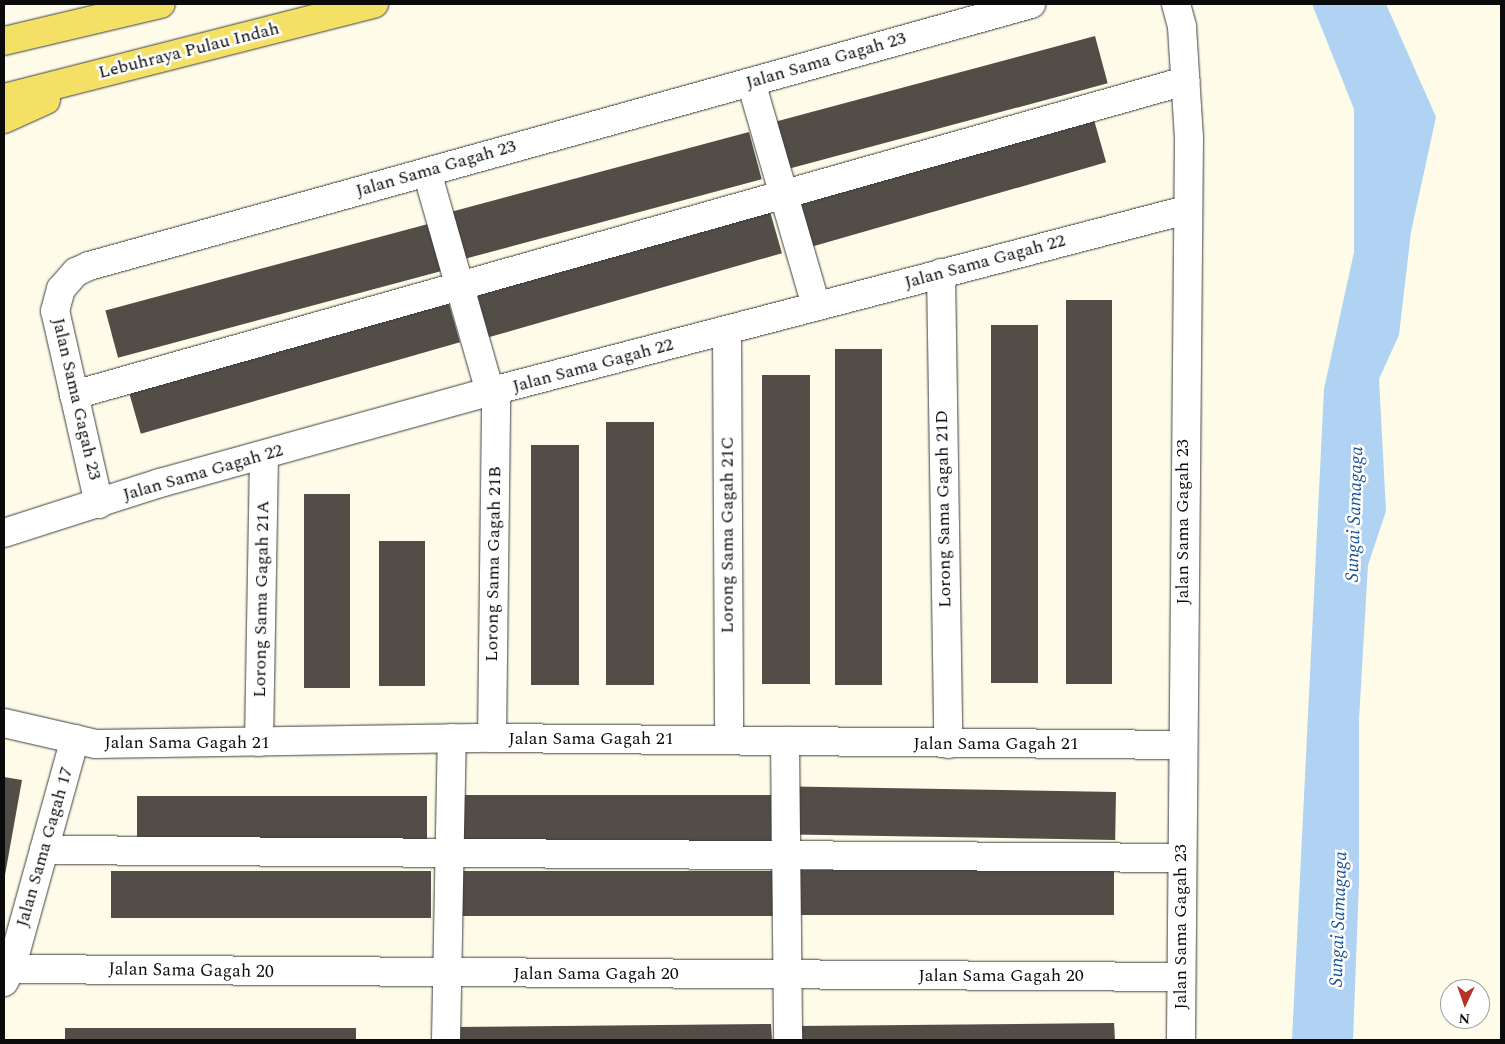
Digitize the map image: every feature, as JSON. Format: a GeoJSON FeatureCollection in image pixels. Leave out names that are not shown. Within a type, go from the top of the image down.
{"type":"FeatureCollection","features":[{"type":"Feature","properties":{"kind":"main road"},"geometry":{"type":"LineString","coordinates":[[4,41],[161,4]]}},
{"type":"Feature","properties":{"kind":"main road","name":"Lebuhraya Pulau Indah"},"geometry":{"type":"LineString","coordinates":[[4,98],[374,4]]}},
{"type":"Feature","properties":{"kind":"main road"},"geometry":{"type":"LineString","coordinates":[[4,119],[109,72]]}},
{"type":"Feature","properties":{"kind":"street","name":"Jalan Sama Gagah 23"},"geometry":{"type":"LineString","coordinates":[[99,504],[55,311],[61,289],[76,272],[89,266],[1031,4]]}},
{"type":"Feature","properties":{"kind":"street","name":"Jalan Sama Gagah 23"},"geometry":{"type":"LineString","coordinates":[[1176,4],[1182,26],[1189,138],[1186,210],[1181,745],[1181,1040]]}},
{"type":"Feature","properties":{"kind":"street"},"geometry":{"type":"LineString","coordinates":[[74,395],[1185,81]]}},
{"type":"Feature","properties":{"kind":"street"},"geometry":{"type":"LineString","coordinates":[[751,82],[816,306]]}},
{"type":"Feature","properties":{"kind":"street","name":"Lorong Sama Gagah 21B"},"geometry":{"type":"LineString","coordinates":[[427,172],[493,391],[492,738]]}},
{"type":"Feature","properties":{"kind":"street","name":"Jalan Sama Gagah 22"},"geometry":{"type":"LineString","coordinates":[[4,533],[160,483],[264,456],[493,391],[1186,210]]}},
{"type":"Feature","properties":{"kind":"street","name":"Lorong Sama Gagah 21D"},"geometry":{"type":"LineString","coordinates":[[941,273],[948,744]]}},
{"type":"Feature","properties":{"kind":"street","name":"Lorong Sama Gagah 21C"},"geometry":{"type":"LineString","coordinates":[[727,330],[729,740]]}},
{"type":"Feature","properties":{"kind":"street","name":"Lorong Sama Gagah 21A"},"geometry":{"type":"LineString","coordinates":[[259,742],[264,456]]}},
{"type":"Feature","properties":{"kind":"street","name":"Jalan Sama Gagah 21"},"geometry":{"type":"LineString","coordinates":[[4,723],[96,744],[492,738],[1181,745]]}},
{"type":"Feature","properties":{"kind":"street"},"geometry":{"type":"LineString","coordinates":[[446,1040],[452,738]]}},
{"type":"Feature","properties":{"kind":"street","name":"Jalan Sama Gagah 17"},"geometry":{"type":"LineString","coordinates":[[7,976],[75,739]]}},
{"type":"Feature","properties":{"kind":"street"},"geometry":{"type":"LineString","coordinates":[[785,740],[788,1040]]}},
{"type":"Feature","properties":{"kind":"street"},"geometry":{"type":"LineString","coordinates":[[44,850],[450,855],[1181,858]]}},
{"type":"Feature","properties":{"kind":"street","name":"Jalan Sama Gagah 20"},"geometry":{"type":"LineString","coordinates":[[7,976],[448,974],[1181,977]]}},
{"type":"Feature","properties":{"kind":"water","name":"Sungai Samagaga"},"geometry":{"type":"Polygon","coordinates":[[[1312,4],[1386,4],[1436,117],[1411,232],[1399,335],[1379,379],[1386,511],[1368,565],[1359,720],[1359,882],[1353,1040],[1292,1040],[1324,389],[1354,252],[1354,109],[1312,4]]]}},
{"type":"Feature","properties":{"kind":"building"},"geometry":{"type":"Polygon","coordinates":[[[1095,36],[1108,83],[784,170],[771,123],[1095,36]]]}},
{"type":"Feature","properties":{"kind":"building"},"geometry":{"type":"Polygon","coordinates":[[[1094,120],[1106,162],[807,248],[795,206],[1094,120]]]}},
{"type":"Feature","properties":{"kind":"building"},"geometry":{"type":"Polygon","coordinates":[[[749,132],[762,179],[463,259],[451,212],[749,132]]]}},
{"type":"Feature","properties":{"kind":"building"},"geometry":{"type":"Polygon","coordinates":[[[769,208],[782,253],[487,338],[474,293],[769,208]]]}},
{"type":"Feature","properties":{"kind":"building"},"geometry":{"type":"Polygon","coordinates":[[[428,224],[441,271],[118,358],[105,310],[428,224]]]}},
{"type":"Feature","properties":{"kind":"building"},"geometry":{"type":"Polygon","coordinates":[[[447,297],[460,342],[141,434],[128,389],[447,297]]]}},
{"type":"Feature","properties":{"kind":"building"},"geometry":{"type":"Polygon","coordinates":[[[1066,300],[1112,300],[1112,684],[1066,684],[1066,300]]]}},
{"type":"Feature","properties":{"kind":"building"},"geometry":{"type":"Polygon","coordinates":[[[991,325],[1038,325],[1038,683],[991,683],[991,325]]]}},
{"type":"Feature","properties":{"kind":"building"},"geometry":{"type":"Polygon","coordinates":[[[835,349],[882,349],[882,685],[835,685],[835,349]]]}},
{"type":"Feature","properties":{"kind":"building"},"geometry":{"type":"Polygon","coordinates":[[[762,375],[810,375],[810,684],[762,684],[762,375]]]}},
{"type":"Feature","properties":{"kind":"building"},"geometry":{"type":"Polygon","coordinates":[[[606,422],[654,422],[654,685],[606,685],[606,422]]]}},
{"type":"Feature","properties":{"kind":"building"},"geometry":{"type":"Polygon","coordinates":[[[531,445],[579,445],[579,685],[531,685],[531,445]]]}},
{"type":"Feature","properties":{"kind":"building"},"geometry":{"type":"Polygon","coordinates":[[[304,494],[350,494],[350,688],[304,688],[304,494]]]}},
{"type":"Feature","properties":{"kind":"building"},"geometry":{"type":"Polygon","coordinates":[[[379,541],[425,541],[425,686],[379,686],[379,541]]]}},
{"type":"Feature","properties":{"kind":"building"},"geometry":{"type":"Polygon","coordinates":[[[4,777],[22,780],[5,875],[4,875],[4,777]]]}},
{"type":"Feature","properties":{"kind":"building"},"geometry":{"type":"Polygon","coordinates":[[[795,786],[1116,792],[1115,840],[794,834],[795,786]]]}},
{"type":"Feature","properties":{"kind":"building"},"geometry":{"type":"Polygon","coordinates":[[[454,795],[771,795],[771,841],[454,841],[454,795]]]}},
{"type":"Feature","properties":{"kind":"building"},"geometry":{"type":"Polygon","coordinates":[[[137,796],[427,796],[427,843],[137,843],[137,796]]]}},
{"type":"Feature","properties":{"kind":"building"},"geometry":{"type":"Polygon","coordinates":[[[796,870],[1114,870],[1114,915],[796,915],[796,870]]]}},
{"type":"Feature","properties":{"kind":"building"},"geometry":{"type":"Polygon","coordinates":[[[111,871],[431,871],[431,918],[111,918],[111,871]]]}},
{"type":"Feature","properties":{"kind":"building"},"geometry":{"type":"Polygon","coordinates":[[[454,871],[774,871],[774,916],[454,916],[454,871]]]}},
{"type":"Feature","properties":{"kind":"building"},"geometry":{"type":"Polygon","coordinates":[[[1114,1023],[1115,1040],[796,1040],[796,1026],[1114,1023]]]}},
{"type":"Feature","properties":{"kind":"building"},"geometry":{"type":"Polygon","coordinates":[[[771,1024],[772,1040],[455,1040],[455,1027],[771,1024]]]}},
{"type":"Feature","properties":{"kind":"building"},"geometry":{"type":"Polygon","coordinates":[[[65,1028],[356,1028],[356,1040],[65,1040],[65,1028]]]}}]}
